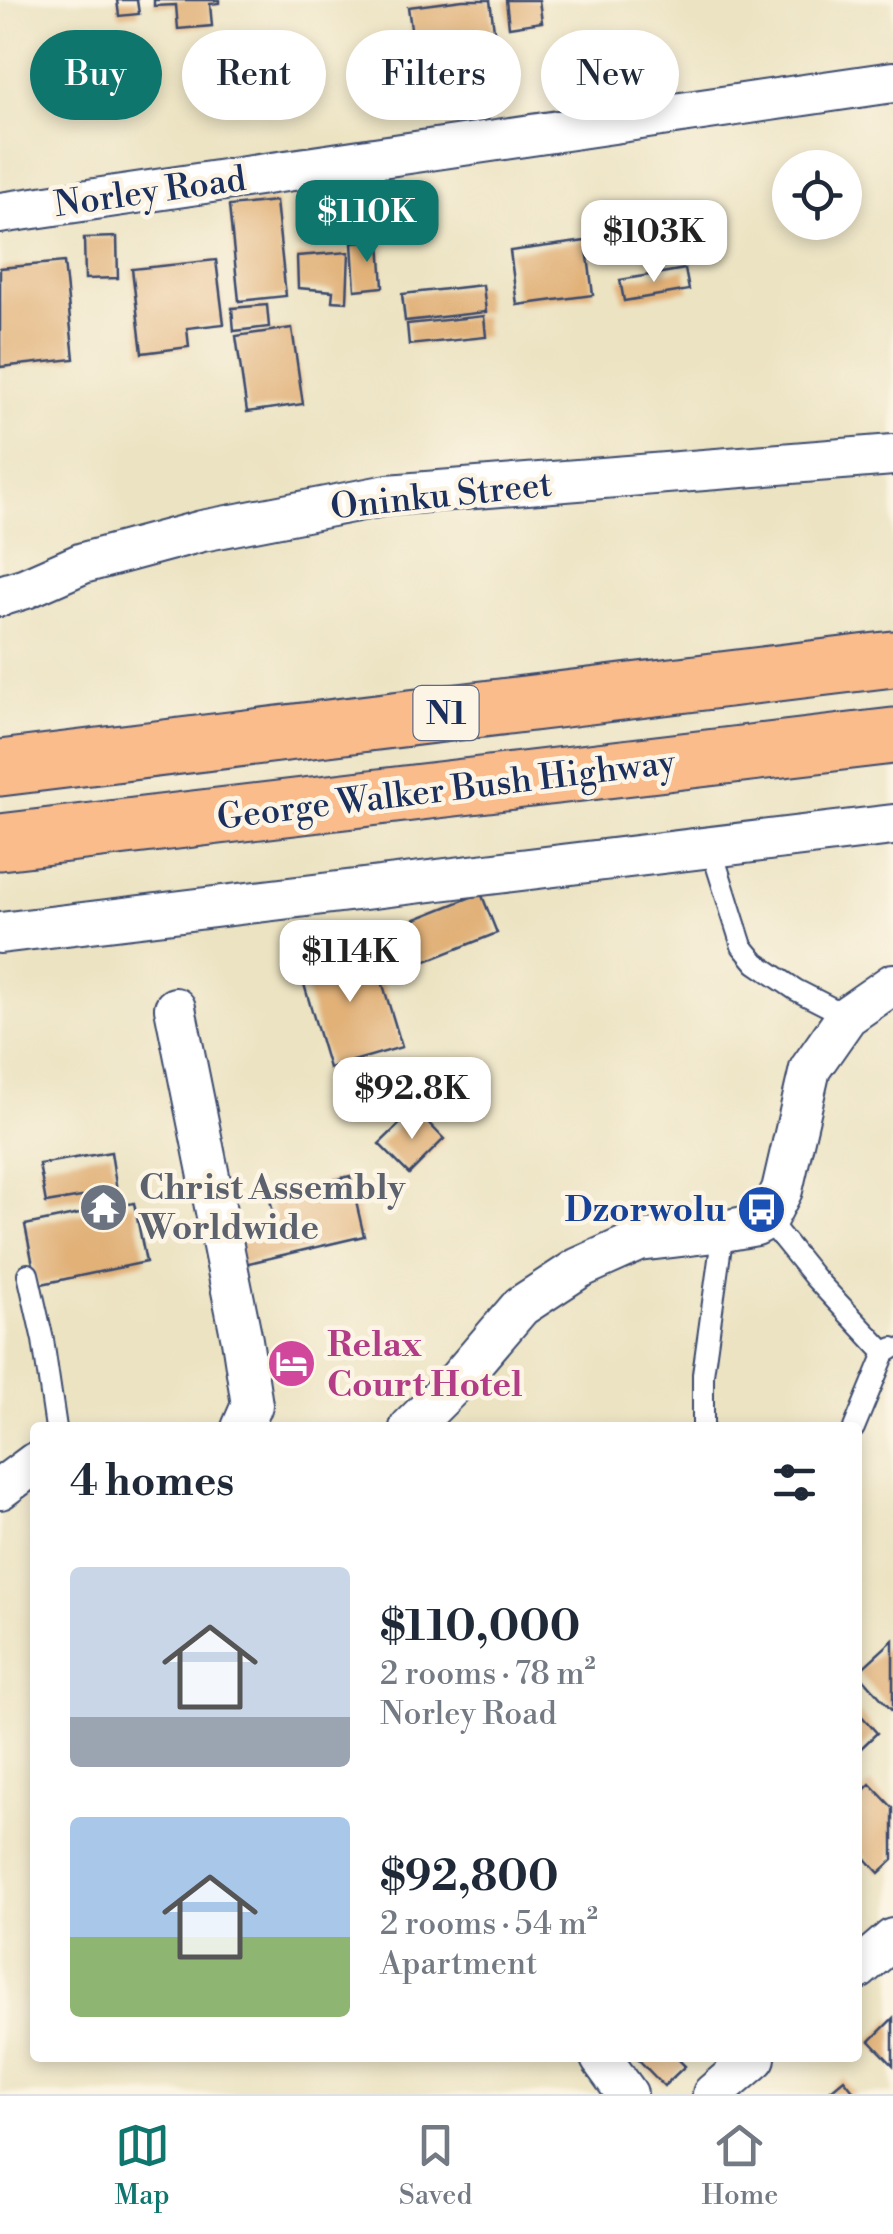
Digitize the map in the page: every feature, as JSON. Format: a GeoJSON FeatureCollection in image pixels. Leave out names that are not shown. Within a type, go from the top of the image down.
{"type":"FeatureCollection","features":[{"type":"Feature","properties":{"kind":"highway","name":"N1"},"geometry":{"type":"LineString","coordinates":[[0,768],[893,659]]}},
{"type":"Feature","properties":{"kind":"highway","name":"George Walker Bush Highway"},"geometry":{"type":"LineString","coordinates":[[0,842],[893,736]]}},
{"type":"Feature","properties":{"kind":"street","name":"Norley Road"},"geometry":{"type":"LineString","coordinates":[[0,213],[893,82]]}},
{"type":"Feature","properties":{"kind":"street","name":"Oninku Street"},"geometry":{"type":"LineString","coordinates":[[0,596],[83,564],[202,531],[388,495],[893,455]]}},
{"type":"Feature","properties":{"kind":"street"},"geometry":{"type":"LineString","coordinates":[[0,933],[893,826]]}},
{"type":"Feature","properties":{"kind":"street"},"geometry":{"type":"LineString","coordinates":[[416,1422],[521,1306],[579,1268],[639,1241],[723,1231],[756,1225],[767,1218],[782,1190],[810,1069],[848,1016],[893,984]]}},
{"type":"Feature","properties":{"kind":"street"},"geometry":{"type":"LineString","coordinates":[[175,1008],[242,1340],[252,1405],[245,1422]]}},
{"type":"Feature","properties":{"kind":"street"},"geometry":{"type":"LineString","coordinates":[[0,1451],[30,1448]]}},
{"type":"Feature","properties":{"kind":"street"},"geometry":{"type":"LineString","coordinates":[[0,1489],[30,1467]]}},
{"type":"Feature","properties":{"kind":"street"},"geometry":{"type":"LineString","coordinates":[[862,1966],[893,1939]]}},
{"type":"Feature","properties":{"kind":"street"},"geometry":{"type":"LineString","coordinates":[[604,2062],[626,2094]]}},
{"type":"Feature","properties":{"kind":"street"},"geometry":{"type":"LineString","coordinates":[[713,2094],[750,2062]]}},
{"type":"Feature","properties":{"kind":"lane"},"geometry":{"type":"LineString","coordinates":[[711,848],[742,946],[756,963],[796,990],[848,1016]]}},
{"type":"Feature","properties":{"kind":"lane"},"geometry":{"type":"LineString","coordinates":[[767,1218],[814,1277],[889,1351],[857,1422]]}},
{"type":"Feature","properties":{"kind":"lane"},"geometry":{"type":"LineString","coordinates":[[703,1422],[703,1374],[723,1231]]}},
{"type":"Feature","properties":{"kind":"lane"},"geometry":{"type":"LineString","coordinates":[[28,1274],[55,1422]]}},
{"type":"Feature","properties":{"kind":"building"},"geometry":{"type":"Polygon","coordinates":[[[117,0],[137,0],[139,14],[119,16],[117,0]]]}},
{"type":"Feature","properties":{"kind":"building"},"geometry":{"type":"Polygon","coordinates":[[[154,0],[219,3],[210,4],[212,26],[178,29],[176,5],[154,6],[154,0]]]}},
{"type":"Feature","properties":{"kind":"building"},"geometry":{"type":"Polygon","coordinates":[[[490,0],[494,30],[411,30],[408,7],[490,0]]]}},
{"type":"Feature","properties":{"kind":"building"},"geometry":{"type":"Polygon","coordinates":[[[506,0],[539,0],[542,22],[509,27],[506,0]]]}},
{"type":"Feature","properties":{"kind":"building"},"geometry":{"type":"Polygon","coordinates":[[[276,201],[286,296],[239,301],[229,206],[276,201]]]}},
{"type":"Feature","properties":{"kind":"building"},"geometry":{"type":"Polygon","coordinates":[[[117,237],[118,278],[85,279],[84,238],[117,237]]]}},
{"type":"Feature","properties":{"kind":"building"},"geometry":{"type":"Polygon","coordinates":[[[380,241],[383,287],[355,290],[352,243],[380,241]]]}},
{"type":"Feature","properties":{"kind":"building"},"geometry":{"type":"Polygon","coordinates":[[[586,241],[593,295],[517,305],[510,251],[586,241]]]}},
{"type":"Feature","properties":{"kind":"building"},"geometry":{"type":"Polygon","coordinates":[[[349,252],[347,302],[332,301],[333,291],[298,288],[297,256],[349,252]]]}},
{"type":"Feature","properties":{"kind":"building"},"geometry":{"type":"Polygon","coordinates":[[[216,260],[224,324],[187,328],[189,347],[142,353],[132,269],[216,260]]]}},
{"type":"Feature","properties":{"kind":"building"},"geometry":{"type":"Polygon","coordinates":[[[64,262],[74,359],[0,367],[0,268],[64,262]]]}},
{"type":"Feature","properties":{"kind":"building"},"geometry":{"type":"Polygon","coordinates":[[[685,269],[689,290],[624,301],[620,280],[685,269]]]}},
{"type":"Feature","properties":{"kind":"building"},"geometry":{"type":"Polygon","coordinates":[[[483,285],[486,312],[405,321],[402,294],[483,285]]]}},
{"type":"Feature","properties":{"kind":"building"},"geometry":{"type":"Polygon","coordinates":[[[267,305],[269,327],[234,331],[232,308],[267,305]]]}},
{"type":"Feature","properties":{"kind":"building"},"geometry":{"type":"Polygon","coordinates":[[[484,316],[486,337],[409,345],[407,324],[484,316]]]}},
{"type":"Feature","properties":{"kind":"building"},"geometry":{"type":"Polygon","coordinates":[[[292,328],[303,404],[247,412],[236,336],[292,328]]]}},
{"type":"Feature","properties":{"kind":"building"},"geometry":{"type":"Polygon","coordinates":[[[481,893],[497,933],[419,964],[403,924],[481,893]]]}},
{"type":"Feature","properties":{"kind":"building"},"geometry":{"type":"Polygon","coordinates":[[[370,942],[402,1047],[329,1068],[298,964],[370,942]]]}},
{"type":"Feature","properties":{"kind":"building"},"geometry":{"type":"Polygon","coordinates":[[[415,1109],[444,1139],[409,1174],[379,1144],[415,1109]]]}},
{"type":"Feature","properties":{"kind":"building"},"geometry":{"type":"Polygon","coordinates":[[[111,1152],[117,1191],[46,1203],[39,1164],[111,1152]]]}},
{"type":"Feature","properties":{"kind":"building"},"geometry":{"type":"Polygon","coordinates":[[[350,1176],[364,1236],[236,1266],[228,1233],[275,1222],[269,1195],[350,1176]]]}},
{"type":"Feature","properties":{"kind":"building"},"geometry":{"type":"Polygon","coordinates":[[[134,1203],[146,1262],[37,1285],[25,1225],[134,1203]]]}},
{"type":"Feature","properties":{"kind":"building"},"geometry":{"type":"Polygon","coordinates":[[[893,1640],[893,1712],[862,1677],[862,1668],[893,1640]]]}},
{"type":"Feature","properties":{"kind":"building"},"geometry":{"type":"Polygon","coordinates":[[[862,1716],[877,1733],[862,1747],[862,1716]]]}},
{"type":"Feature","properties":{"kind":"building"},"geometry":{"type":"Polygon","coordinates":[[[870,1784],[893,1808],[893,1860],[879,1873],[862,1854],[862,1792],[870,1784]]]}},
{"type":"Feature","properties":{"kind":"building"},"geometry":{"type":"Polygon","coordinates":[[[893,2018],[893,2065],[870,2041],[893,2018]]]}},
{"type":"Feature","properties":{"kind":"building"},"geometry":{"type":"Polygon","coordinates":[[[641,2062],[681,2062],[685,2066],[664,2086],[641,2062]]]}},
{"type":"Feature","properties":{"kind":"building"},"geometry":{"type":"Polygon","coordinates":[[[844,2079],[856,2094],[826,2094],[844,2079]]]}},
{"type":"Feature","properties":{"kind":"place","name":"Christ Assembly Worldwide"},"geometry":{"type":"Point","coordinates":[104,1207]}},
{"type":"Feature","properties":{"kind":"place","name":"Dzorwolu"},"geometry":{"type":"Point","coordinates":[761,1209]}},
{"type":"Feature","properties":{"kind":"place","name":"Relax Court Hotel"},"geometry":{"type":"Point","coordinates":[292,1364]}}]}
